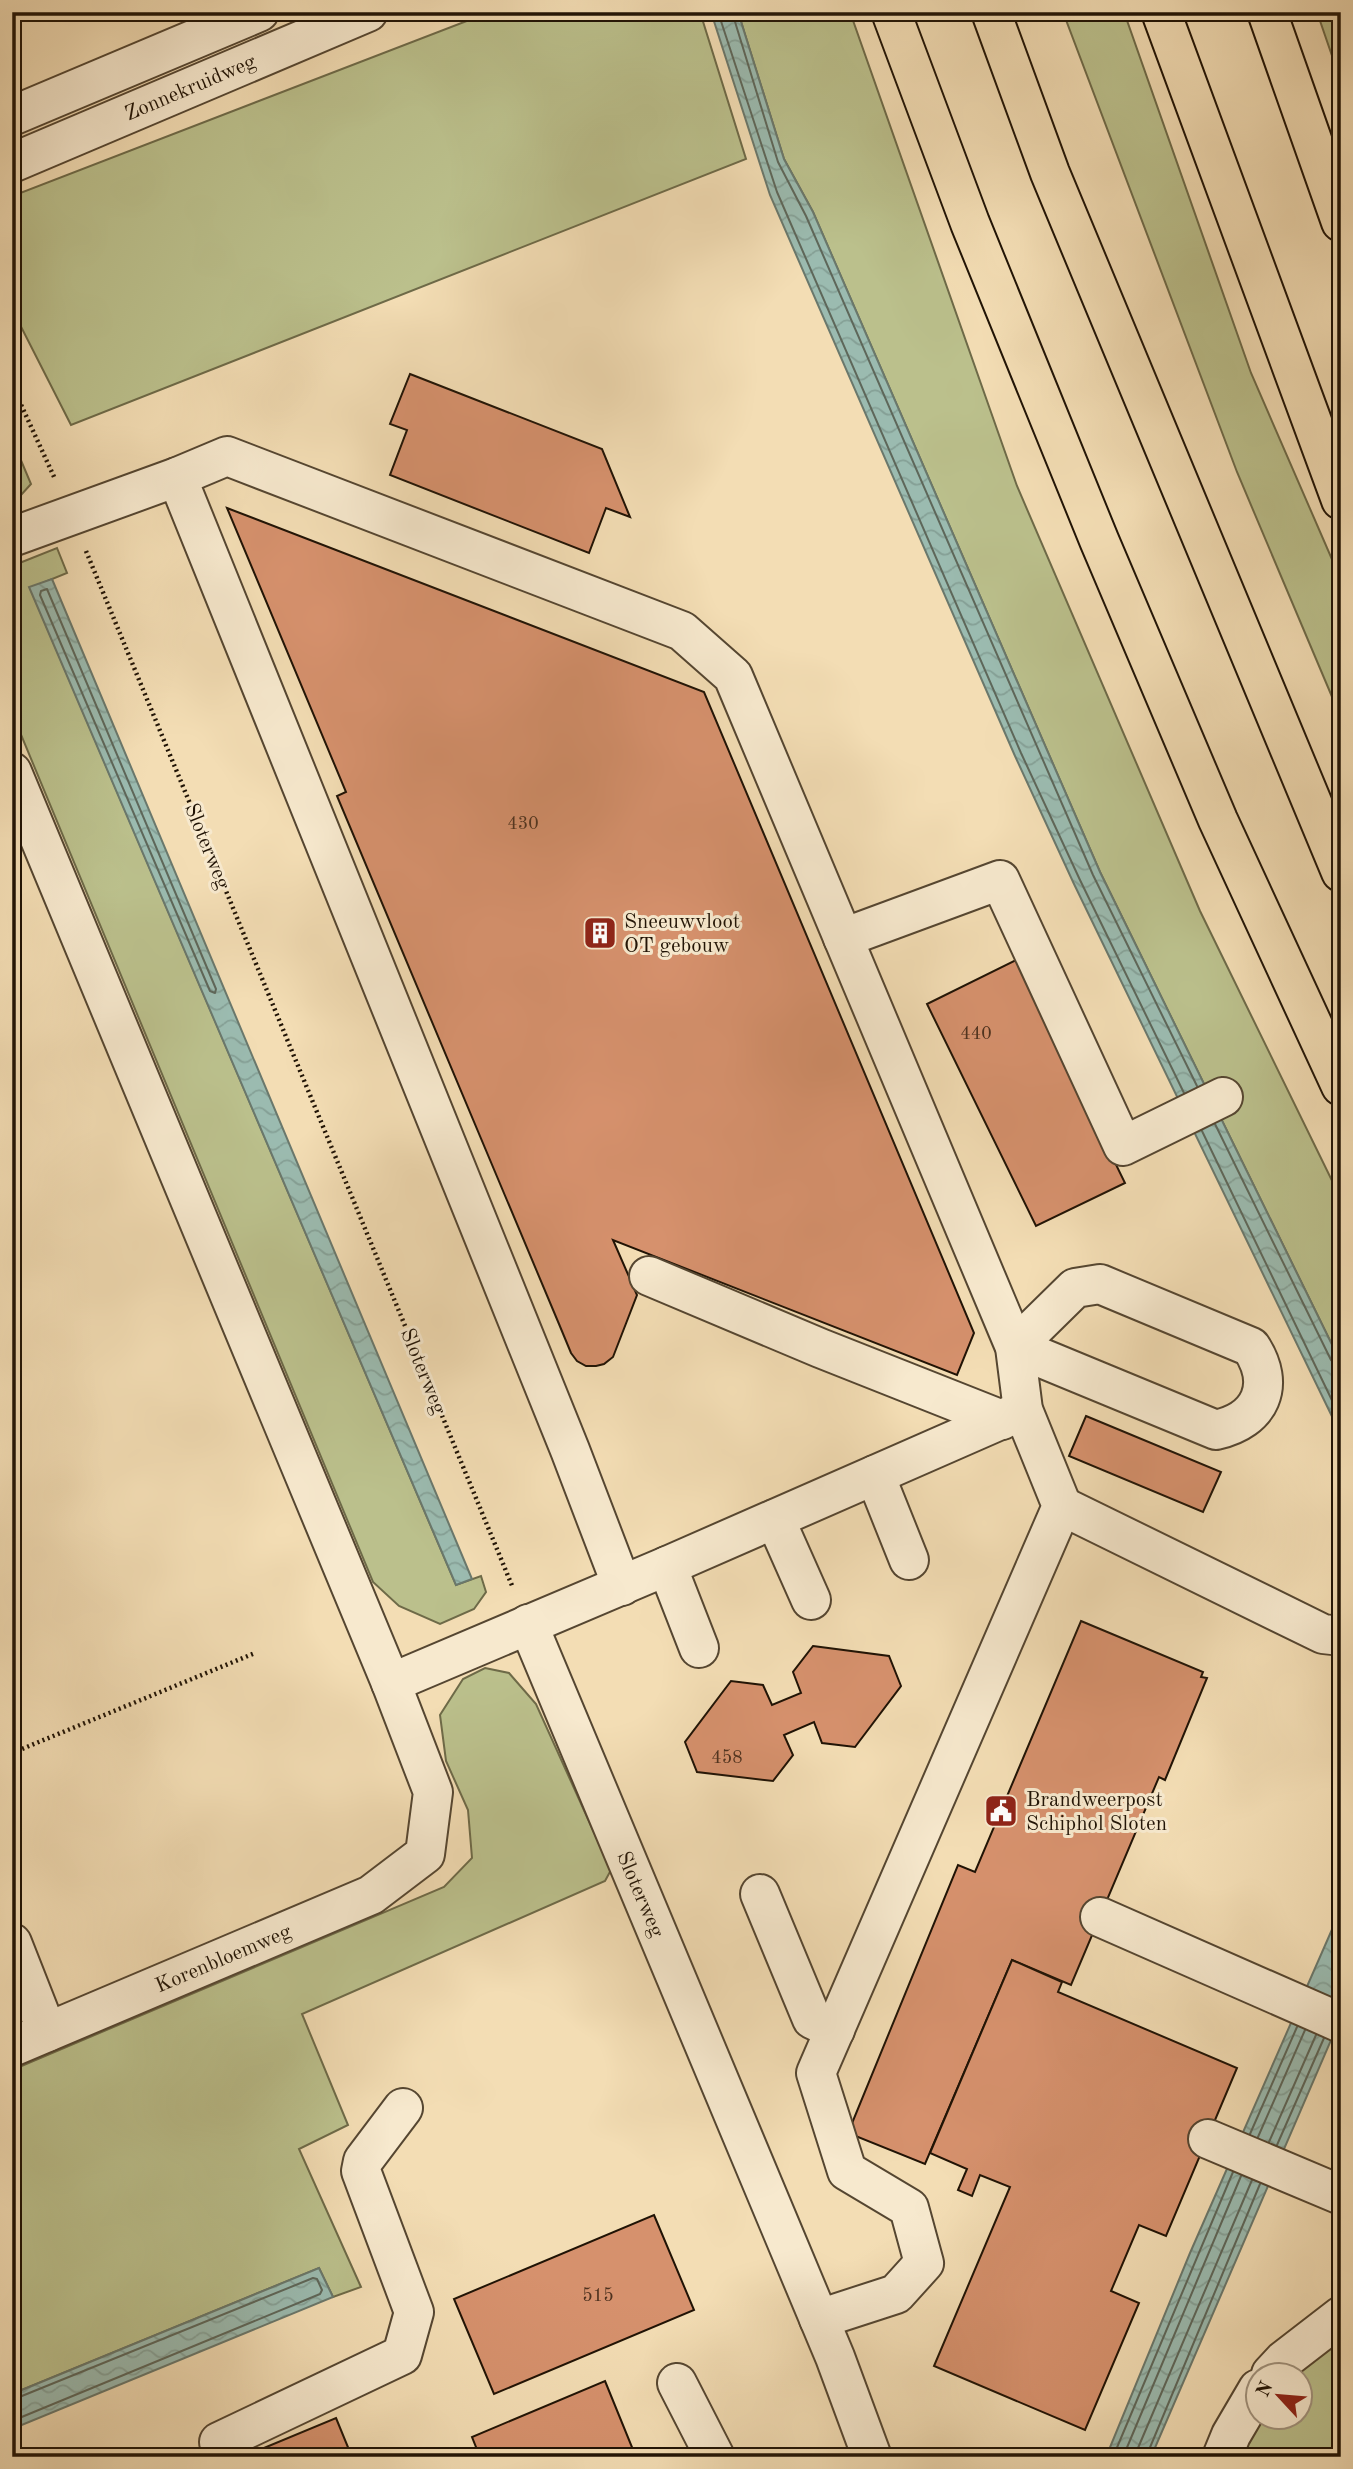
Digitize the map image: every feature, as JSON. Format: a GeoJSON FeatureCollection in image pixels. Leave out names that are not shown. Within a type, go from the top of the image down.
{"type":"FeatureCollection","features":[{"type":"Feature","properties":{"kind":"highway"},"geometry":{"type":"LineString","coordinates":[[891,12],[970,223],[1099,540],[1217,820],[1341,1086]]}},
{"type":"Feature","properties":{"kind":"highway"},"geometry":{"type":"LineString","coordinates":[[991,12],[1050,173],[1341,872]]}},
{"type":"Feature","properties":{"kind":"highway"},"geometry":{"type":"LineString","coordinates":[[1161,12],[1341,500]]}},
{"type":"Feature","properties":{"kind":"highway"},"geometry":{"type":"LineString","coordinates":[[1267,12],[1341,222]]}},
{"type":"Feature","properties":{"kind":"street","name":"Zonnekruidweg"},"geometry":{"type":"LineString","coordinates":[[12,116],[259,12]]}},
{"type":"Feature","properties":{"kind":"street","name":"Zonnekruidweg"},"geometry":{"type":"LineString","coordinates":[[12,163],[368,12]]}},
{"type":"Feature","properties":{"kind":"street"},"geometry":{"type":"LineString","coordinates":[[12,537],[177,477],[226,456],[682,631],[733,676],[1015,1347],[1013,1415],[1062,1506],[1323,1634],[1340,1636]]}},
{"type":"Feature","properties":{"kind":"street"},"geometry":{"type":"LineString","coordinates":[[177,477],[570,1450],[622,1586]]}},
{"type":"Feature","properties":{"kind":"street"},"geometry":{"type":"LineString","coordinates":[[12,772],[391,1683],[622,1586],[1013,1415]]}},
{"type":"Feature","properties":{"kind":"street"},"geometry":{"type":"LineString","coordinates":[[843,938],[1000,880],[1123,1146],[1223,1097]]}},
{"type":"Feature","properties":{"kind":"street"},"geometry":{"type":"LineString","coordinates":[[649,1276],[820,1348],[1013,1415]]}},
{"type":"Feature","properties":{"kind":"street"},"geometry":{"type":"LineString","coordinates":[[1100,1284],[1251,1347],[1260,1361],[1262,1392],[1246,1419],[1216,1430],[1015,1347],[1075,1288],[1100,1284]]}},
{"type":"Feature","properties":{"kind":"street"},"geometry":{"type":"LineString","coordinates":[[875,1475],[909,1560]]}},
{"type":"Feature","properties":{"kind":"street"},"geometry":{"type":"LineString","coordinates":[[819,2319],[896,2294],[924,2263],[909,2208],[847,2171],[816,2073],[1062,1506]]}},
{"type":"Feature","properties":{"kind":"street"},"geometry":{"type":"LineString","coordinates":[[775,1519],[811,1600]]}},
{"type":"Feature","properties":{"kind":"street"},"geometry":{"type":"LineString","coordinates":[[667,1566],[699,1648]]}},
{"type":"Feature","properties":{"kind":"street","name":"Sloterweg"},"geometry":{"type":"LineString","coordinates":[[528,1624],[835,2357],[870,2456]]}},
{"type":"Feature","properties":{"kind":"street","name":"Korenbloemweg"},"geometry":{"type":"LineString","coordinates":[[12,2047],[371,1895],[425,1854],[433,1792],[391,1683]]}},
{"type":"Feature","properties":{"kind":"street"},"geometry":{"type":"LineString","coordinates":[[760,1894],[812,2019],[835,2030]]}},
{"type":"Feature","properties":{"kind":"street"},"geometry":{"type":"LineString","coordinates":[[1100,1917],[1341,2023]]}},
{"type":"Feature","properties":{"kind":"street"},"geometry":{"type":"LineString","coordinates":[[12,1943],[47,2032]]}},
{"type":"Feature","properties":{"kind":"street"},"geometry":{"type":"LineString","coordinates":[[225,2457],[219,2442],[402,2355],[414,2312],[361,2171],[362,2161],[403,2108]]}},
{"type":"Feature","properties":{"kind":"street"},"geometry":{"type":"LineString","coordinates":[[1208,2139],[1326,2189]]}},
{"type":"Feature","properties":{"kind":"street"},"geometry":{"type":"LineString","coordinates":[[1284,2360],[1341,2316]]}},
{"type":"Feature","properties":{"kind":"street"},"geometry":{"type":"LineString","coordinates":[[677,2383],[715,2457]]}},
{"type":"Feature","properties":{"kind":"street"},"geometry":{"type":"LineString","coordinates":[[1222,2457],[1244,2413]]}},
{"type":"Feature","properties":{"kind":"path","name":"Sloterweg"},"geometry":{"type":"LineString","coordinates":[[12,385],[71,514],[528,1624]]}},
{"type":"Feature","properties":{"kind":"path"},"geometry":{"type":"LineString","coordinates":[[12,1753],[255,1653]]}},
{"type":"Feature","properties":{"kind":"green space"},"geometry":{"type":"Polygon","coordinates":[[[490,12],[700,12],[746,159],[71,425],[12,309],[12,200],[15,195],[490,12]]]}},
{"type":"Feature","properties":{"kind":"green space"},"geometry":{"type":"Polygon","coordinates":[[[738,12],[850,12],[1017,486],[1200,911],[1341,1199],[1341,1363],[1100,872],[813,212],[784,159],[738,12]]]}},
{"type":"Feature","properties":{"kind":"green space"},"geometry":{"type":"Polygon","coordinates":[[[1063,12],[1124,12],[1251,373],[1341,580],[1341,718],[1237,472],[1063,12]]]}},
{"type":"Feature","properties":{"kind":"green space"},"geometry":{"type":"Polygon","coordinates":[[[1317,12],[1341,12],[1341,82],[1317,12]]]}},
{"type":"Feature","properties":{"kind":"green space"},"geometry":{"type":"Polygon","coordinates":[[[12,439],[31,484],[12,505],[12,439]]]}},
{"type":"Feature","properties":{"kind":"green space"},"geometry":{"type":"Polygon","coordinates":[[[57,548],[67,573],[30,588],[456,1585],[481,1576],[486,1592],[474,1609],[440,1624],[399,1606],[373,1582],[12,713],[12,566],[57,548]]]}},
{"type":"Feature","properties":{"kind":"green space"},"geometry":{"type":"Polygon","coordinates":[[[485,1668],[509,1673],[536,1704],[611,1870],[605,1881],[302,2014],[348,2125],[299,2149],[361,2287],[333,2297],[319,2268],[12,2394],[12,2070],[444,1887],[472,1858],[468,1810],[446,1761],[440,1715],[463,1679],[485,1668]]]}},
{"type":"Feature","properties":{"kind":"green space"},"geometry":{"type":"Polygon","coordinates":[[[1341,2333],[1341,2457],[1238,2457],[1251,2430],[1314,2430],[1314,2360],[1308,2360],[1341,2333]]]}},
{"type":"Feature","properties":{"kind":"water"},"geometry":{"type":"Polygon","coordinates":[[[711,12],[738,12],[784,159],[813,212],[1100,872],[1341,1363],[1341,1435],[1074,884],[1015,756],[770,195],[711,12]]]}},
{"type":"Feature","properties":{"kind":"water"},"geometry":{"type":"Polygon","coordinates":[[[52,579],[472,1579],[456,1585],[29,587],[52,579]]]}},
{"type":"Feature","properties":{"kind":"water"},"geometry":{"type":"Polygon","coordinates":[[[1341,1909],[1341,2017],[1151,2457],[1106,2457],[1190,2253],[1341,1909]]]}},
{"type":"Feature","properties":{"kind":"water"},"geometry":{"type":"Polygon","coordinates":[[[319,2268],[333,2297],[12,2429],[12,2394],[319,2268]]]}},
{"type":"Feature","properties":{"kind":"building"},"geometry":{"type":"Polygon","coordinates":[[[410,374],[602,449],[630,517],[606,508],[589,553],[390,475],[407,430],[390,424],[410,374]]]}},
{"type":"Feature","properties":{"kind":"building","name":"Sneeuwvloot OT gebouw"},"geometry":{"type":"Polygon","coordinates":[[[227,508],[704,692],[974,1333],[957,1375],[613,1240],[637,1295],[613,1357],[596,1366],[586,1366],[577,1361],[571,1353],[337,796],[346,792],[227,508]]]}},
{"type":"Feature","properties":{"kind":"building"},"geometry":{"type":"Polygon","coordinates":[[[1016,960],[1125,1183],[1036,1226],[927,1004],[1016,960]]]}},
{"type":"Feature","properties":{"kind":"building"},"geometry":{"type":"Polygon","coordinates":[[[1086,1416],[1221,1472],[1203,1512],[1069,1456],[1086,1416]]]}},
{"type":"Feature","properties":{"kind":"building"},"geometry":{"type":"Polygon","coordinates":[[[1081,1621],[1203,1672],[1201,1677],[1207,1678],[1165,1780],[1159,1777],[1071,1985],[1012,1960],[925,2164],[848,2133],[958,1865],[975,1872],[1081,1621]]]}},
{"type":"Feature","properties":{"kind":"building"},"geometry":{"type":"Polygon","coordinates":[[[813,1646],[889,1656],[901,1686],[855,1747],[822,1743],[814,1722],[784,1735],[793,1755],[773,1781],[697,1772],[685,1742],[731,1681],[763,1685],[772,1705],[801,1693],[793,1672],[813,1646]]]}},
{"type":"Feature","properties":{"kind":"building"},"geometry":{"type":"Polygon","coordinates":[[[1012,1960],[1062,1982],[1058,1992],[1237,2068],[1166,2236],[1139,2225],[1111,2291],[1139,2303],[1085,2430],[934,2366],[1010,2187],[980,2175],[972,2196],[958,2190],[967,2169],[930,2153],[1012,1960]]]}},
{"type":"Feature","properties":{"kind":"building"},"geometry":{"type":"Polygon","coordinates":[[[654,2215],[694,2310],[494,2394],[454,2299],[654,2215]]]}},
{"type":"Feature","properties":{"kind":"building"},"geometry":{"type":"Polygon","coordinates":[[[605,2381],[636,2457],[480,2457],[472,2437],[605,2381]]]}},
{"type":"Feature","properties":{"kind":"building"},"geometry":{"type":"Polygon","coordinates":[[[336,2418],[352,2457],[254,2457],[252,2453],[336,2418]]]}},
{"type":"Feature","properties":{"kind":"place","name":"Sneeuwvloot OT gebouw"},"geometry":{"type":"Point","coordinates":[600,933]}},
{"type":"Feature","properties":{"kind":"place","name":"Brandweerpost Schiphol Sloten"},"geometry":{"type":"Point","coordinates":[1001,1811]}}]}
